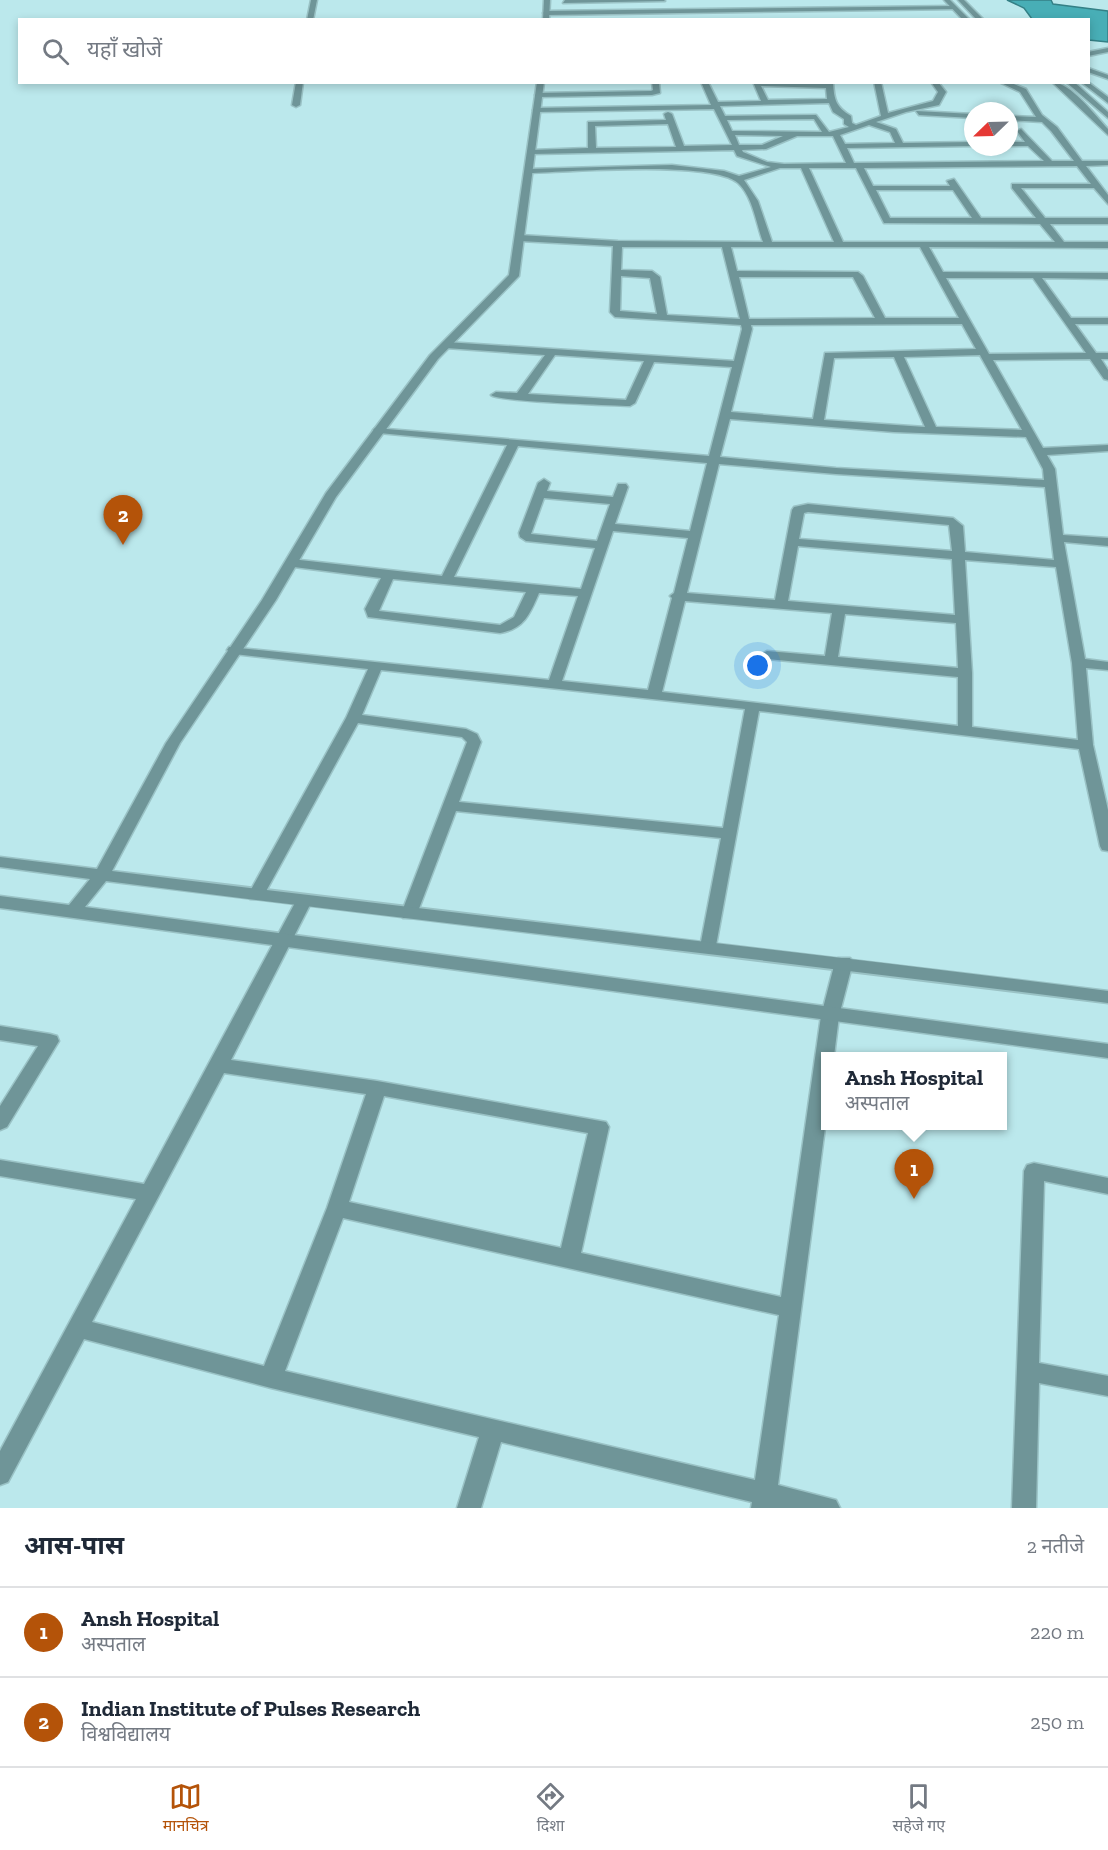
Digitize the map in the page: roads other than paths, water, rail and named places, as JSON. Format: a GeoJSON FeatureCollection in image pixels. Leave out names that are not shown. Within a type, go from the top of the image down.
{"type":"FeatureCollection","features":[{"type":"Feature","properties":{"kind":"street"},"geometry":{"type":"LineString","coordinates":[[310,18],[314,0]]}},
{"type":"Feature","properties":{"kind":"street"},"geometry":{"type":"LineString","coordinates":[[671,18],[668,11],[662,0],[547,1],[546,16],[668,11],[955,8]]}},
{"type":"Feature","properties":{"kind":"street"},"geometry":{"type":"LineString","coordinates":[[854,0],[862,9]]}},
{"type":"Feature","properties":{"kind":"street"},"geometry":{"type":"LineString","coordinates":[[929,0],[937,8]]}},
{"type":"Feature","properties":{"kind":"street"},"geometry":{"type":"LineString","coordinates":[[947,0],[965,18]]}},
{"type":"Feature","properties":{"kind":"street"},"geometry":{"type":"LineString","coordinates":[[961,0],[979,18]]}},
{"type":"Feature","properties":{"kind":"street"},"geometry":{"type":"LineString","coordinates":[[786,2],[804,9],[810,18]]}},
{"type":"Feature","properties":{"kind":"street"},"geometry":{"type":"LineString","coordinates":[[891,8],[901,18]]}},
{"type":"Feature","properties":{"kind":"street"},"geometry":{"type":"LineString","coordinates":[[824,9],[839,17]]}},
{"type":"Feature","properties":{"kind":"street"},"geometry":{"type":"LineString","coordinates":[[1090,53],[1108,50]]}},
{"type":"Feature","properties":{"kind":"street"},"geometry":{"type":"LineString","coordinates":[[1090,53],[1108,58]]}},
{"type":"Feature","properties":{"kind":"street"},"geometry":{"type":"LineString","coordinates":[[1090,70],[1108,77]]}},
{"type":"Feature","properties":{"kind":"street"},"geometry":{"type":"LineString","coordinates":[[296,105],[300,84]]}},
{"type":"Feature","properties":{"kind":"street"},"geometry":{"type":"LineString","coordinates":[[73,911],[102,875],[173,743],[269,600],[330,496],[434,357],[514,276],[540,89],[652,93],[657,91],[656,84]]}},
{"type":"Feature","properties":{"kind":"street"},"geometry":{"type":"LineString","coordinates":[[705,84],[729,133],[733,156]]}},
{"type":"Feature","properties":{"kind":"street"},"geometry":{"type":"LineString","coordinates":[[760,84],[756,85],[766,102]]}},
{"type":"Feature","properties":{"kind":"street"},"geometry":{"type":"LineString","coordinates":[[829,84],[831,101],[838,111],[848,118],[848,124],[855,127]]}},
{"type":"Feature","properties":{"kind":"street"},"geometry":{"type":"LineString","coordinates":[[877,84],[885,116]]}},
{"type":"Feature","properties":{"kind":"street"},"geometry":{"type":"LineString","coordinates":[[729,133],[831,134],[896,112],[937,102],[942,92],[936,84]]}},
{"type":"Feature","properties":{"kind":"street"},"geometry":{"type":"LineString","coordinates":[[1007,84],[1023,91],[1043,120],[1054,129],[1077,163],[1108,201]]}},
{"type":"Feature","properties":{"kind":"street"},"geometry":{"type":"LineString","coordinates":[[1058,84],[1108,133]]}},
{"type":"Feature","properties":{"kind":"street"},"geometry":{"type":"LineString","coordinates":[[1071,84],[1108,116]]}},
{"type":"Feature","properties":{"kind":"street"},"geometry":{"type":"LineString","coordinates":[[1086,84],[1108,101]]}},
{"type":"Feature","properties":{"kind":"street"},"geometry":{"type":"LineString","coordinates":[[537,110],[666,108],[831,101]]}},
{"type":"Feature","properties":{"kind":"street"},"geometry":{"type":"LineString","coordinates":[[666,108],[681,149]]}},
{"type":"Feature","properties":{"kind":"street"},"geometry":{"type":"LineString","coordinates":[[896,112],[964,116]]}},
{"type":"Feature","properties":{"kind":"street"},"geometry":{"type":"LineString","coordinates":[[771,117],[780,132]]}},
{"type":"Feature","properties":{"kind":"street"},"geometry":{"type":"LineString","coordinates":[[721,118],[816,117],[856,167],[871,189],[887,221],[1108,221]]}},
{"type":"Feature","properties":{"kind":"street"},"geometry":{"type":"LineString","coordinates":[[1018,119],[1043,120]]}},
{"type":"Feature","properties":{"kind":"street"},"geometry":{"type":"LineString","coordinates":[[592,151],[591,124],[671,122]]}},
{"type":"Feature","properties":{"kind":"street"},"geometry":{"type":"LineString","coordinates":[[868,122],[889,129],[897,136],[900,145]]}},
{"type":"Feature","properties":{"kind":"street"},"geometry":{"type":"LineString","coordinates":[[1021,131],[1030,144],[1049,162]]}},
{"type":"Feature","properties":{"kind":"street"},"geometry":{"type":"LineString","coordinates":[[692,169],[712,166],[733,156],[771,146],[797,133]]}},
{"type":"Feature","properties":{"kind":"street"},"geometry":{"type":"LineString","coordinates":[[897,136],[908,136]]}},
{"type":"Feature","properties":{"kind":"street"},"geometry":{"type":"LineString","coordinates":[[841,146],[964,144]]}},
{"type":"Feature","properties":{"kind":"street"},"geometry":{"type":"LineString","coordinates":[[1018,144],[1030,144]]}},
{"type":"Feature","properties":{"kind":"street"},"geometry":{"type":"LineString","coordinates":[[532,152],[681,149],[784,166],[1108,163]]}},
{"type":"Feature","properties":{"kind":"street"},"geometry":{"type":"LineString","coordinates":[[739,179],[784,166]]}},
{"type":"Feature","properties":{"kind":"street"},"geometry":{"type":"LineString","coordinates":[[804,166],[840,244]]}},
{"type":"Feature","properties":{"kind":"street"},"geometry":{"type":"LineString","coordinates":[[529,171],[692,169],[728,173],[739,179],[751,194],[768,244]]}},
{"type":"Feature","properties":{"kind":"street"},"geometry":{"type":"LineString","coordinates":[[871,189],[954,184],[978,221]]}},
{"type":"Feature","properties":{"kind":"street"},"geometry":{"type":"LineString","coordinates":[[1062,245],[1015,186],[1095,186]]}},
{"type":"Feature","properties":{"kind":"street"},"geometry":{"type":"LineString","coordinates":[[520,238],[618,244],[1108,245]]}},
{"type":"Feature","properties":{"kind":"street"},"geometry":{"type":"LineString","coordinates":[[618,244],[615,312],[618,315],[746,322],[965,321]]}},
{"type":"Feature","properties":{"kind":"street"},"geometry":{"type":"LineString","coordinates":[[654,696],[677,596],[747,329],[726,245]]}},
{"type":"Feature","properties":{"kind":"street"},"geometry":{"type":"LineString","coordinates":[[923,245],[1049,469],[1057,538],[1079,663],[1086,745],[1107,837]]}},
{"type":"Feature","properties":{"kind":"street"},"geometry":{"type":"LineString","coordinates":[[618,273],[648,273],[655,277],[663,318]]}},
{"type":"Feature","properties":{"kind":"street"},"geometry":{"type":"LineString","coordinates":[[733,274],[855,274],[881,321]]}},
{"type":"Feature","properties":{"kind":"street"},"geometry":{"type":"LineString","coordinates":[[940,275],[1108,276]]}},
{"type":"Feature","properties":{"kind":"street"},"geometry":{"type":"LineString","coordinates":[[1036,276],[1108,377]]}},
{"type":"Feature","properties":{"kind":"street"},"geometry":{"type":"LineString","coordinates":[[1068,321],[1108,321]]}},
{"type":"Feature","properties":{"kind":"street"},"geometry":{"type":"LineString","coordinates":[[446,345],[738,364]]}},
{"type":"Feature","properties":{"kind":"street"},"geometry":{"type":"LineString","coordinates":[[520,397],[552,352]]}},
{"type":"Feature","properties":{"kind":"street"},"geometry":{"type":"LineString","coordinates":[[898,354],[932,430]]}},
{"type":"Feature","properties":{"kind":"street"},"geometry":{"type":"LineString","coordinates":[[818,423],[829,355],[1108,356]]}},
{"type":"Feature","properties":{"kind":"street"},"geometry":{"type":"LineString","coordinates":[[496,395],[630,403],[651,358]]}},
{"type":"Feature","properties":{"kind":"street"},"geometry":{"type":"LineString","coordinates":[[724,415],[818,423],[1029,434]]}},
{"type":"Feature","properties":{"kind":"street"},"geometry":{"type":"LineString","coordinates":[[379,430],[712,461],[1050,484]]}},
{"type":"Feature","properties":{"kind":"street"},"geometry":{"type":"LineString","coordinates":[[446,580],[514,443]]}},
{"type":"Feature","properties":{"kind":"street"},"geometry":{"type":"LineString","coordinates":[[1039,452],[1108,448]]}},
{"type":"Feature","properties":{"kind":"street"},"geometry":{"type":"LineString","coordinates":[[554,686],[622,487]]}},
{"type":"Feature","properties":{"kind":"street"},"geometry":{"type":"LineString","coordinates":[[602,545],[526,537],[525,533],[542,489],[618,501]]}},
{"type":"Feature","properties":{"kind":"street"},"geometry":{"type":"LineString","coordinates":[[781,605],[798,510],[808,508],[953,522],[957,526],[965,731]]}},
{"type":"Feature","properties":{"kind":"street"},"geometry":{"type":"LineString","coordinates":[[609,527],[693,535]]}},
{"type":"Feature","properties":{"kind":"street"},"geometry":{"type":"LineString","coordinates":[[1057,538],[1108,542]]}},
{"type":"Feature","properties":{"kind":"street"},"geometry":{"type":"LineString","coordinates":[[792,542],[1062,564]]}},
{"type":"Feature","properties":{"kind":"street"},"geometry":{"type":"LineString","coordinates":[[291,563],[389,575],[584,593]]}},
{"type":"Feature","properties":{"kind":"street"},"geometry":{"type":"LineString","coordinates":[[389,575],[372,609],[373,614],[500,629],[511,628],[518,624],[534,588]]}},
{"type":"Feature","properties":{"kind":"street"},"geometry":{"type":"LineString","coordinates":[[677,596],[962,620]]}},
{"type":"Feature","properties":{"kind":"street"},"geometry":{"type":"LineString","coordinates":[[831,660],[839,610]]}},
{"type":"Feature","properties":{"kind":"street"},"geometry":{"type":"LineString","coordinates":[[234,650],[753,706],[1086,745]]}},
{"type":"Feature","properties":{"kind":"street"},"geometry":{"type":"LineString","coordinates":[[766,655],[964,673]]}},
{"type":"Feature","properties":{"kind":"street"},"geometry":{"type":"LineString","coordinates":[[1079,663],[1108,666]]}},
{"type":"Feature","properties":{"kind":"street"},"geometry":{"type":"LineString","coordinates":[[256,895],[353,718],[376,666]]}},
{"type":"Feature","properties":{"kind":"street"},"geometry":{"type":"LineString","coordinates":[[709,947],[753,706]]}},
{"type":"Feature","properties":{"kind":"street"},"geometry":{"type":"LineString","coordinates":[[353,718],[466,733],[472,736],[474,742],[409,914]]}},
{"type":"Feature","properties":{"kind":"street"},"geometry":{"type":"LineString","coordinates":[[451,806],[729,834]]}},
{"type":"Feature","properties":{"kind":"street"},"geometry":{"type":"LineString","coordinates":[[0,862],[409,914],[844,962],[1108,997]]}},
{"type":"Feature","properties":{"kind":"street"},"geometry":{"type":"LineString","coordinates":[[0,1474],[304,901]]}},
{"type":"Feature","properties":{"kind":"street"},"geometry":{"type":"LineString","coordinates":[[0,902],[286,938],[830,1016],[1108,1051]]}},
{"type":"Feature","properties":{"kind":"street"},"geometry":{"type":"LineString","coordinates":[[825,1052],[830,1016],[844,962]]}},
{"type":"Feature","properties":{"kind":"street"},"geometry":{"type":"LineString","coordinates":[[0,1033],[50,1041],[0,1122]]}},
{"type":"Feature","properties":{"kind":"street"},"geometry":{"type":"LineString","coordinates":[[219,1065],[377,1088],[599,1127],[569,1258]]}},
{"type":"Feature","properties":{"kind":"street"},"geometry":{"type":"LineString","coordinates":[[764,1500],[821,1083]]}},
{"type":"Feature","properties":{"kind":"street"},"geometry":{"type":"LineString","coordinates":[[271,1378],[337,1208],[377,1088]]}},
{"type":"Feature","properties":{"kind":"street"},"geometry":{"type":"LineString","coordinates":[[0,1168],[150,1193]]}},
{"type":"Feature","properties":{"kind":"street"},"geometry":{"type":"LineString","coordinates":[[1024,1508],[1030,1371],[1034,1171],[1108,1186]]}},
{"type":"Feature","properties":{"kind":"street"},"geometry":{"type":"LineString","coordinates":[[337,1208],[791,1308]]}},
{"type":"Feature","properties":{"kind":"street"},"geometry":{"type":"LineString","coordinates":[[78,1328],[271,1378],[493,1429],[764,1500],[828,1508]]}},
{"type":"Feature","properties":{"kind":"street"},"geometry":{"type":"LineString","coordinates":[[1030,1371],[1108,1386]]}},
{"type":"Feature","properties":{"kind":"street"},"geometry":{"type":"LineString","coordinates":[[469,1508],[493,1429]]}},
{"type":"Feature","properties":{"kind":"water"},"geometry":{"type":"Polygon","coordinates":[[[1007,0],[1051,0],[1053,4],[1108,11],[1108,42],[1090,40],[1090,18],[1031,18],[1024,8],[1007,0]]]}},
{"type":"Feature","properties":{"kind":"place","name":"Indian Institute of Pulses Research"},"geometry":{"type":"Point","coordinates":[123,545]}},
{"type":"Feature","properties":{"kind":"place","name":"Ansh Hospital"},"geometry":{"type":"Point","coordinates":[914,1199]}}]}
